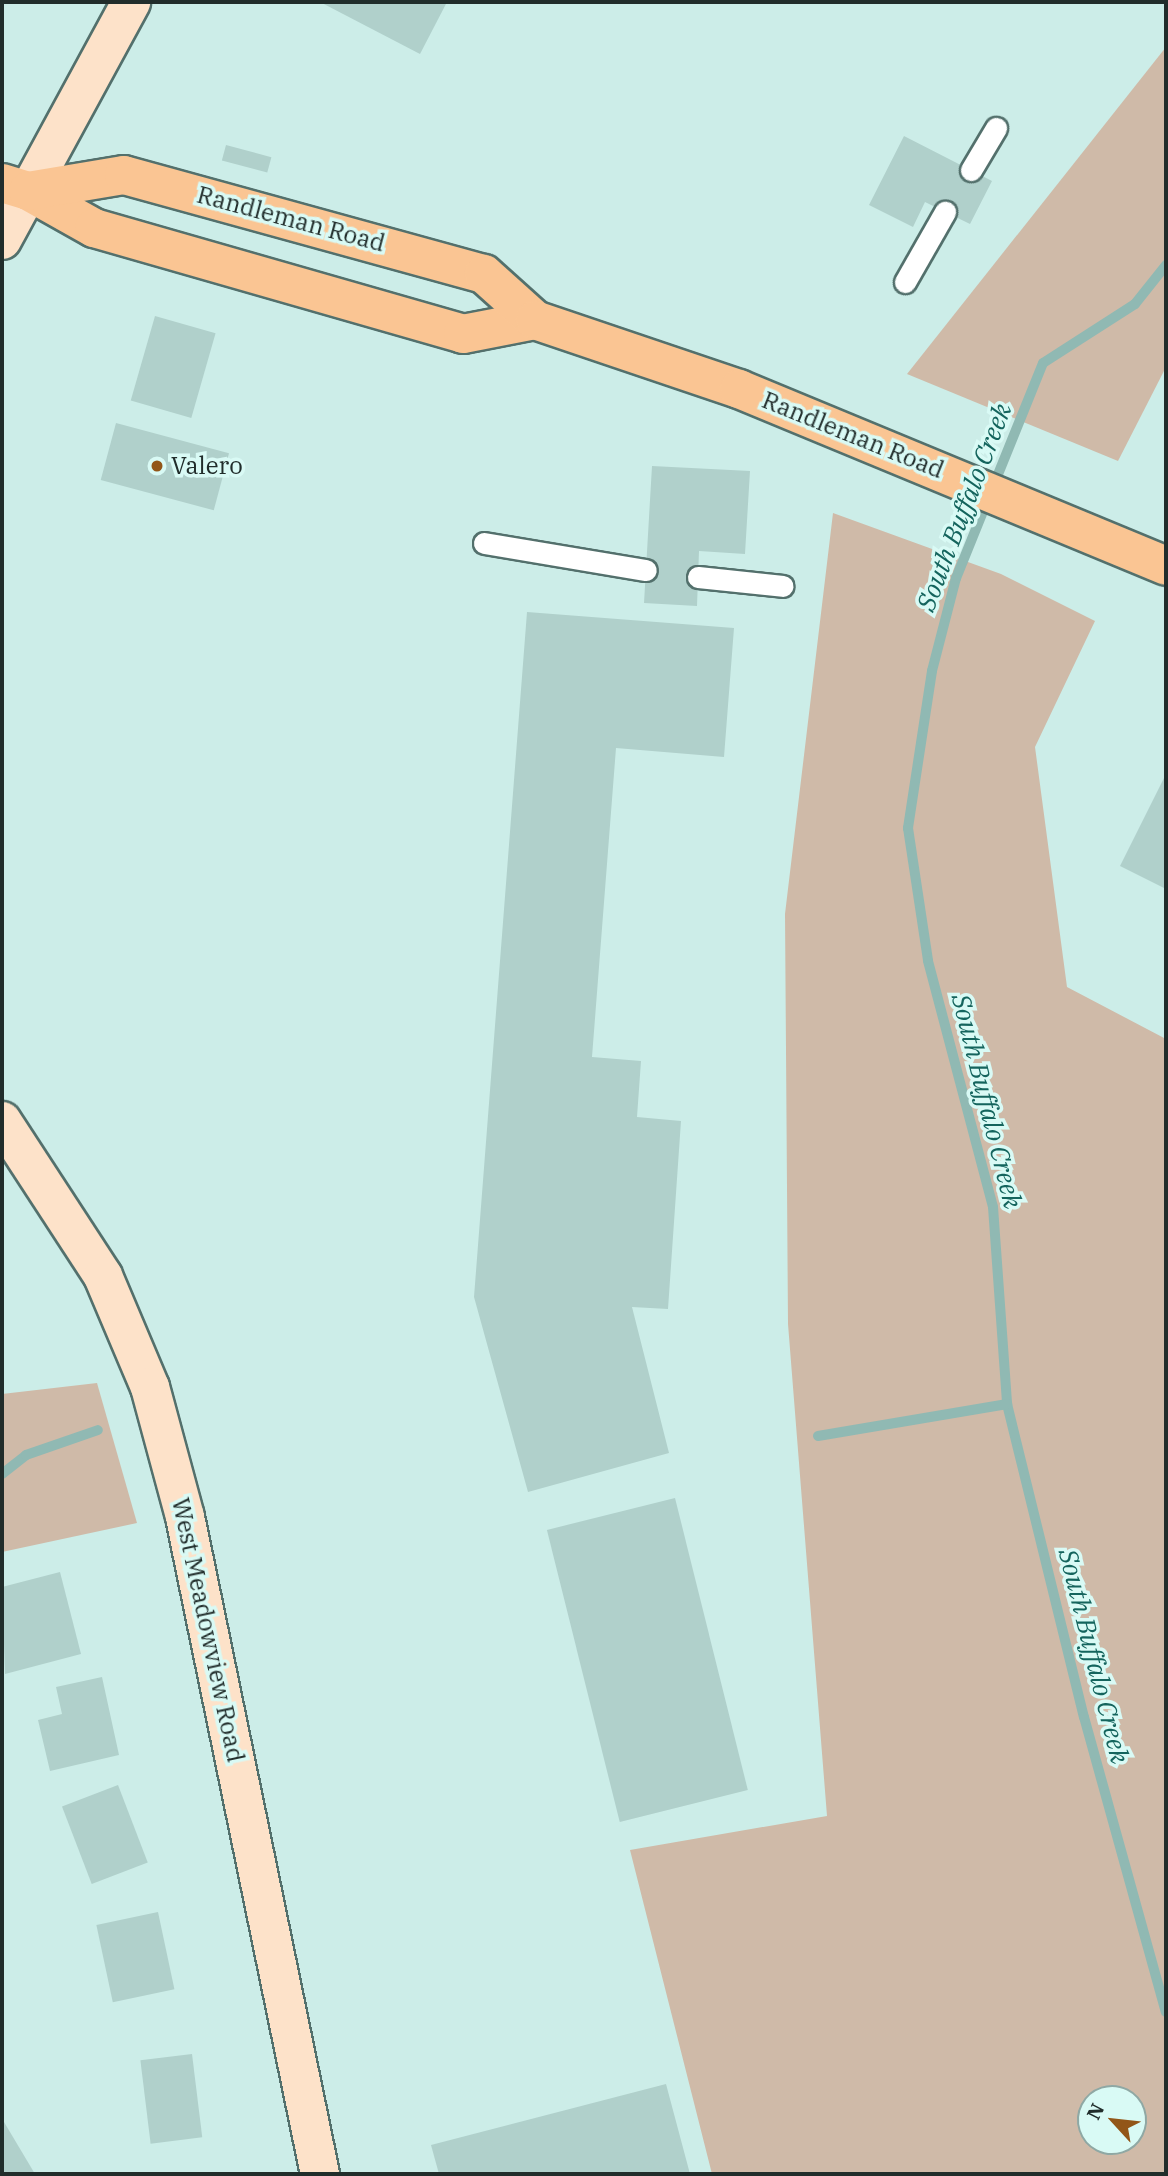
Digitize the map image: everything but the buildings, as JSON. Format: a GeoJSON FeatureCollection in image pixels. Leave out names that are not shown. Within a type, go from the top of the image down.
{"type":"FeatureCollection","features":[{"type":"Feature","properties":{"kind":"main road","name":"Randleman Road"},"geometry":{"type":"LineString","coordinates":[[15,187],[124,175],[484,274],[535,320],[739,389],[1045,512],[1166,566]]}},
{"type":"Feature","properties":{"kind":"main road","name":"Randleman Road"},"geometry":{"type":"LineString","coordinates":[[15,187],[94,228],[463,334],[535,320]]}},
{"type":"Feature","properties":{"kind":"street"},"geometry":{"type":"LineString","coordinates":[[2,240],[15,187],[131,2]]}},
{"type":"Feature","properties":{"kind":"street","name":"West Meadowview Road"},"geometry":{"type":"LineString","coordinates":[[2,1121],[103,1276],[150,1387],[188,1531],[320,2174]]}},
{"type":"Feature","properties":{"kind":"lane"},"geometry":{"type":"LineString","coordinates":[[971,170],[996,128]]}},
{"type":"Feature","properties":{"kind":"lane"},"geometry":{"type":"LineString","coordinates":[[905,282],[945,212]]}},
{"type":"Feature","properties":{"kind":"lane"},"geometry":{"type":"LineString","coordinates":[[484,543],[646,570]]}},
{"type":"Feature","properties":{"kind":"lane"},"geometry":{"type":"LineString","coordinates":[[698,578],[783,586]]}},
{"type":"Feature","properties":{"kind":"shaded area"},"geometry":{"type":"Polygon","coordinates":[[[1166,47],[1166,367],[1118,461],[907,374],[1166,47]]]}},
{"type":"Feature","properties":{"kind":"shaded area"},"geometry":{"type":"Polygon","coordinates":[[[833,513],[1001,574],[1095,621],[1035,747],[1067,987],[1166,1039],[1166,2174],[712,2174],[630,1850],[827,1816],[788,1324],[785,914],[833,513]]]}},
{"type":"Feature","properties":{"kind":"shaded area"},"geometry":{"type":"Polygon","coordinates":[[[97,1383],[137,1523],[2,1552],[2,1394],[97,1383]]]}},
{"type":"Feature","properties":{"kind":"waterway","name":"South Buffalo Creek"},"geometry":{"type":"LineString","coordinates":[[1166,265],[1135,304],[1043,363],[956,578],[932,671],[908,828],[928,961],[993,1207],[1007,1404],[1084,1717],[1166,2012]]}},
{"type":"Feature","properties":{"kind":"waterway"},"geometry":{"type":"LineString","coordinates":[[818,1436],[1007,1404]]}},
{"type":"Feature","properties":{"kind":"waterway"},"geometry":{"type":"LineString","coordinates":[[2,1474],[26,1455],[98,1430]]}},
{"type":"Feature","properties":{"kind":"place","name":"Valero"},"geometry":{"type":"Point","coordinates":[157,466]}}]}
